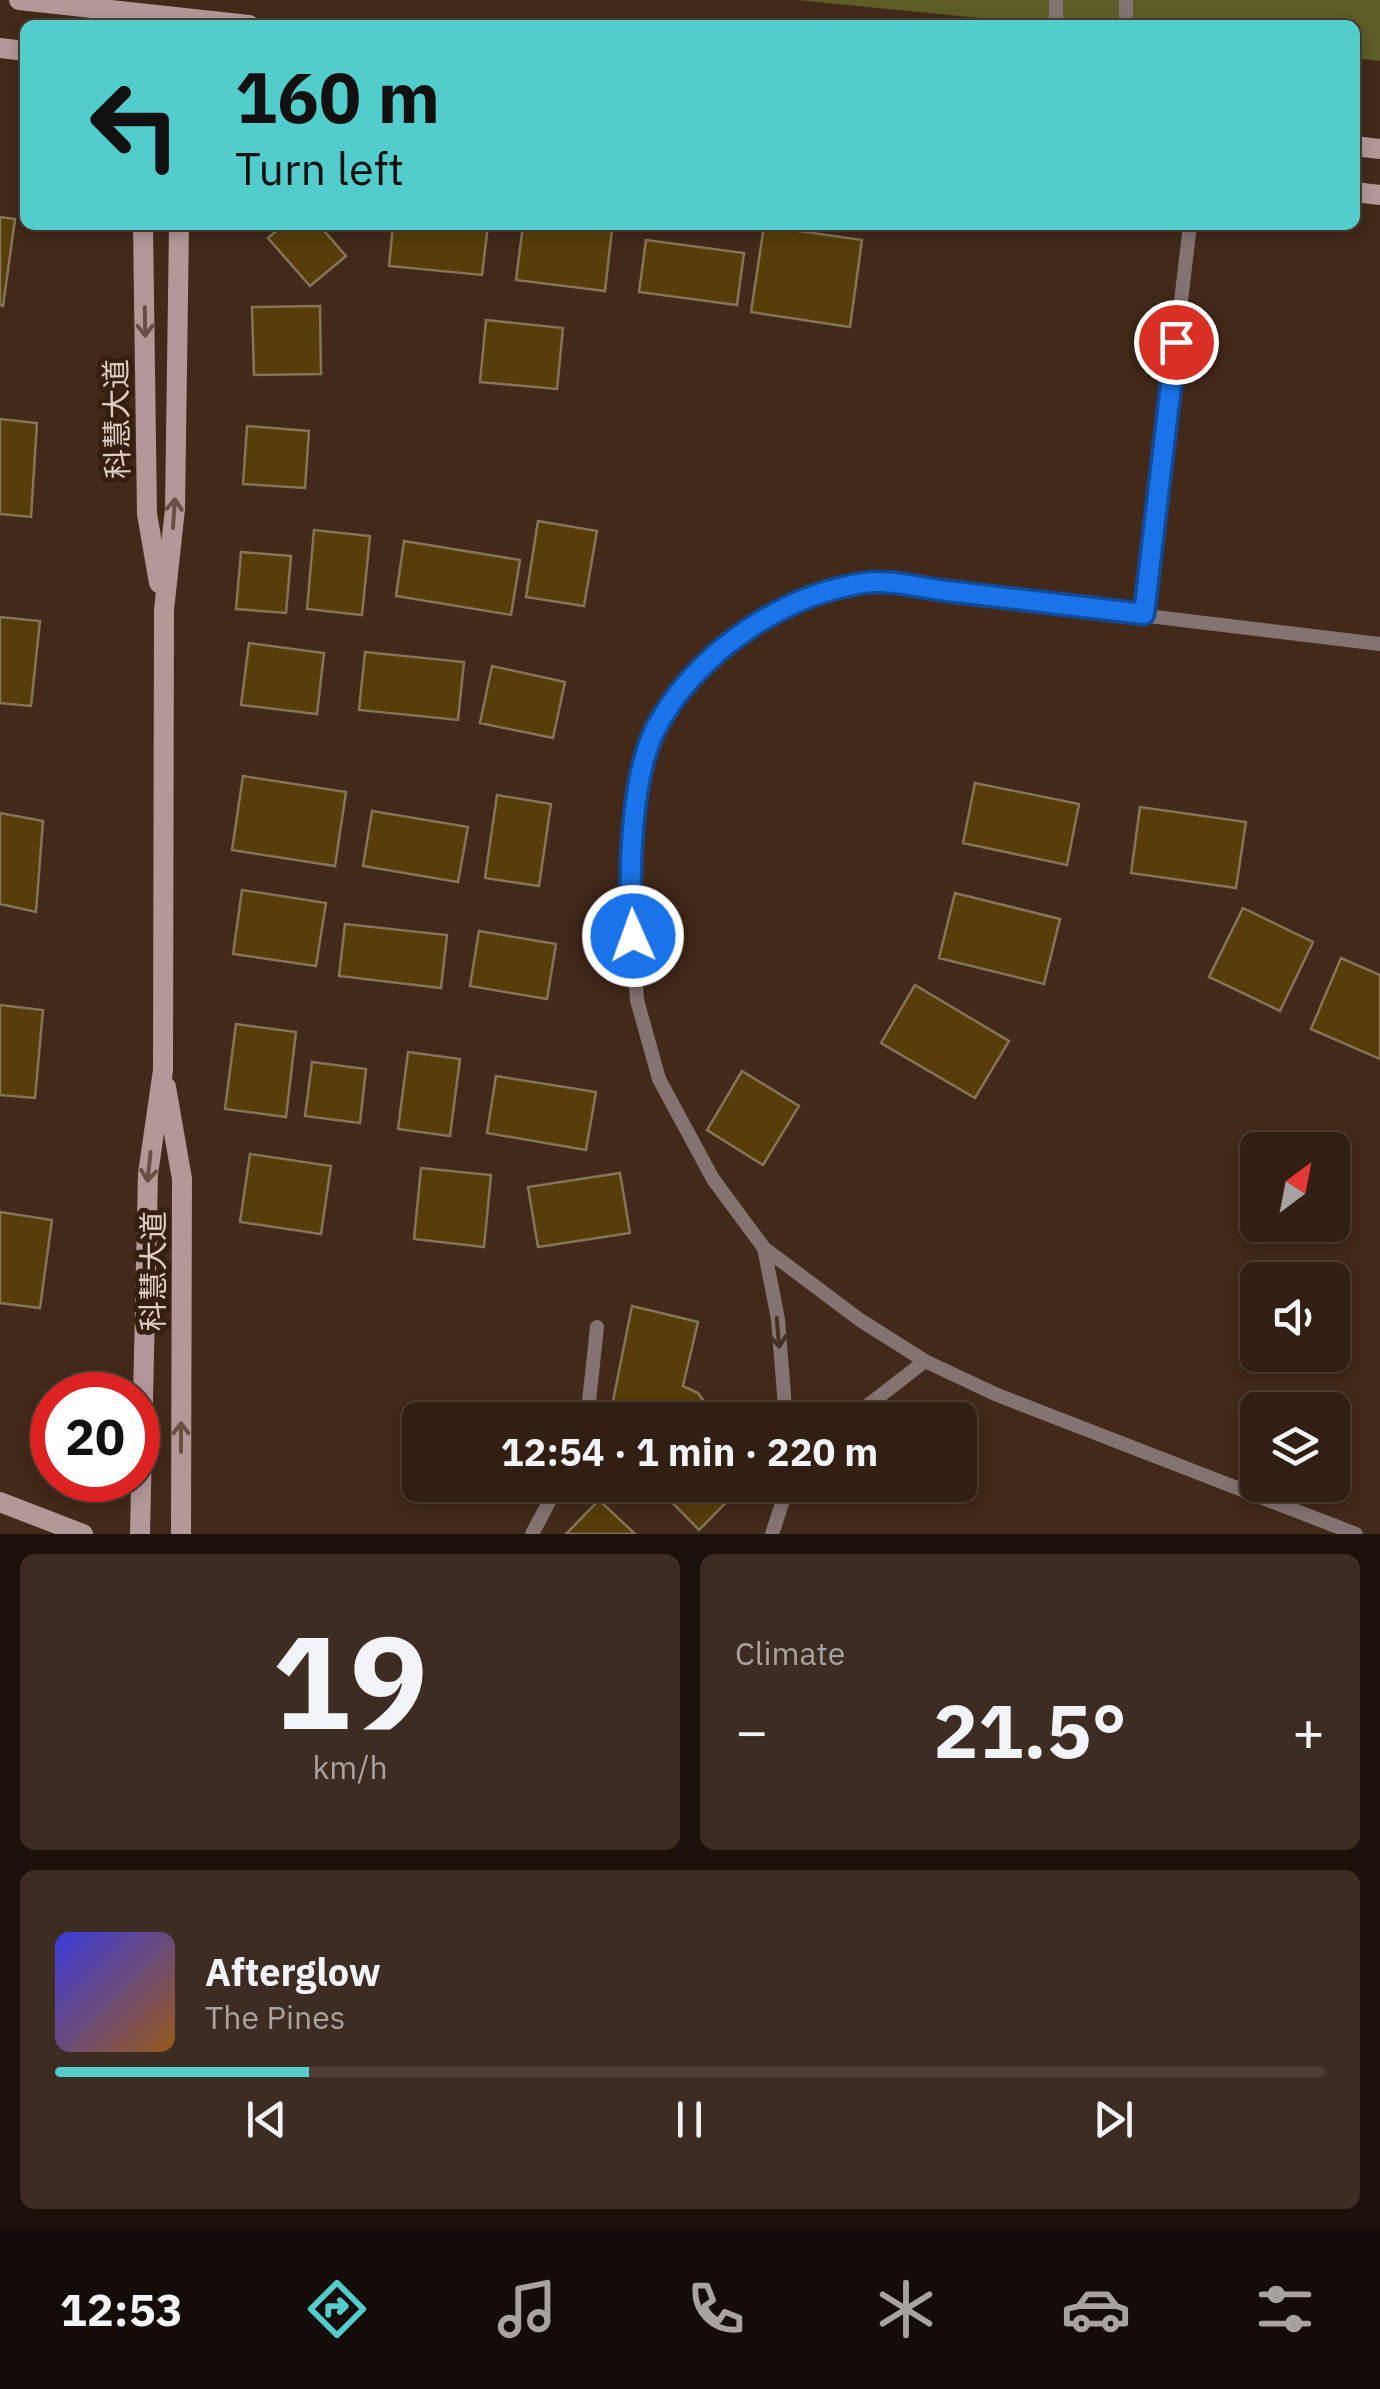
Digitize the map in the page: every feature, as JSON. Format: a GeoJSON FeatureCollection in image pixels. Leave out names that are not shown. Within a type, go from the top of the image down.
{"type":"FeatureCollection","features":[{"type":"Feature","properties":{"kind":"street"},"geometry":{"type":"LineString","coordinates":[[20,0],[140,19]]}},
{"type":"Feature","properties":{"kind":"street","name":"科慧大道"},"geometry":{"type":"LineString","coordinates":[[143,230],[147,514],[164,610]]}},
{"type":"Feature","properties":{"kind":"street","name":"科慧大道"},"geometry":{"type":"LineString","coordinates":[[140,1534],[148,1174],[163,1070],[164,610],[175,509],[179,230]]}},
{"type":"Feature","properties":{"kind":"street","name":"科慧大道"},"geometry":{"type":"LineString","coordinates":[[163,1070],[182,1179],[181,1534]]}},
{"type":"Feature","properties":{"kind":"street"},"geometry":{"type":"LineString","coordinates":[[0,1502],[83,1534]]}},
{"type":"Feature","properties":{"kind":"lane"},"geometry":{"type":"LineString","coordinates":[[1144,614],[1189,230]]}},
{"type":"Feature","properties":{"kind":"lane"},"geometry":{"type":"LineString","coordinates":[[1356,1534],[995,1394],[925,1361],[860,1320],[764,1248],[713,1179],[659,1079],[637,1000],[630,904],[637,788],[656,727],[697,673],[742,634],[804,598],[868,582],[1380,644]]}},
{"type":"Feature","properties":{"kind":"lane"},"geometry":{"type":"LineString","coordinates":[[764,1248],[778,1320],[785,1402]]}},
{"type":"Feature","properties":{"kind":"lane"},"geometry":{"type":"LineString","coordinates":[[589,1402],[598,1327]]}},
{"type":"Feature","properties":{"kind":"lane"},"geometry":{"type":"LineString","coordinates":[[872,1402],[925,1361]]}},
{"type":"Feature","properties":{"kind":"lane"},"geometry":{"type":"LineString","coordinates":[[532,1534],[549,1502]]}},
{"type":"Feature","properties":{"kind":"lane"},"geometry":{"type":"LineString","coordinates":[[772,1534],[782,1502]]}},
{"type":"Feature","properties":{"kind":"shaded area"},"geometry":{"type":"Polygon","coordinates":[[[797,0],[1380,0],[1380,61],[1360,59],[1360,20],[1001,20],[797,0]]]}},
{"type":"Feature","properties":{"kind":"building"},"geometry":{"type":"Polygon","coordinates":[[[0,217],[15,219],[3,306],[0,305],[0,217]]]}},
{"type":"Feature","properties":{"kind":"building"},"geometry":{"type":"Polygon","coordinates":[[[277,230],[323,230],[346,256],[310,286],[268,238],[277,230]]]}},
{"type":"Feature","properties":{"kind":"building"},"geometry":{"type":"Polygon","coordinates":[[[393,230],[487,230],[482,275],[389,266],[393,230]]]}},
{"type":"Feature","properties":{"kind":"building"},"geometry":{"type":"Polygon","coordinates":[[[522,230],[612,230],[605,291],[516,280],[522,230]]]}},
{"type":"Feature","properties":{"kind":"building"},"geometry":{"type":"Polygon","coordinates":[[[763,230],[862,240],[850,327],[751,312],[763,230]]]}},
{"type":"Feature","properties":{"kind":"building"},"geometry":{"type":"Polygon","coordinates":[[[646,240],[744,253],[737,305],[639,292],[646,240]]]}},
{"type":"Feature","properties":{"kind":"building"},"geometry":{"type":"Polygon","coordinates":[[[320,306],[321,374],[254,375],[252,307],[320,306]]]}},
{"type":"Feature","properties":{"kind":"building"},"geometry":{"type":"Polygon","coordinates":[[[486,320],[563,328],[557,389],[480,382],[486,320]]]}},
{"type":"Feature","properties":{"kind":"building"},"geometry":{"type":"Polygon","coordinates":[[[0,419],[37,423],[31,517],[0,514],[0,419]]]}},
{"type":"Feature","properties":{"kind":"building"},"geometry":{"type":"Polygon","coordinates":[[[247,426],[309,431],[305,488],[243,484],[247,426]]]}},
{"type":"Feature","properties":{"kind":"building"},"geometry":{"type":"Polygon","coordinates":[[[538,521],[597,531],[584,606],[526,597],[538,521]]]}},
{"type":"Feature","properties":{"kind":"building"},"geometry":{"type":"Polygon","coordinates":[[[314,530],[370,536],[362,615],[307,609],[314,530]]]}},
{"type":"Feature","properties":{"kind":"building"},"geometry":{"type":"Polygon","coordinates":[[[404,541],[520,560],[511,615],[396,596],[404,541]]]}},
{"type":"Feature","properties":{"kind":"building"},"geometry":{"type":"Polygon","coordinates":[[[241,552],[291,556],[286,613],[236,609],[241,552]]]}},
{"type":"Feature","properties":{"kind":"building"},"geometry":{"type":"Polygon","coordinates":[[[0,617],[40,621],[31,706],[0,703],[0,617]]]}},
{"type":"Feature","properties":{"kind":"building"},"geometry":{"type":"Polygon","coordinates":[[[249,643],[324,653],[317,714],[241,705],[249,643]]]}},
{"type":"Feature","properties":{"kind":"building"},"geometry":{"type":"Polygon","coordinates":[[[365,652],[464,662],[458,720],[359,710],[365,652]]]}},
{"type":"Feature","properties":{"kind":"building"},"geometry":{"type":"Polygon","coordinates":[[[492,666],[565,682],[553,738],[480,723],[492,666]]]}},
{"type":"Feature","properties":{"kind":"building"},"geometry":{"type":"Polygon","coordinates":[[[243,776],[346,792],[335,866],[232,850],[243,776]]]}},
{"type":"Feature","properties":{"kind":"building"},"geometry":{"type":"Polygon","coordinates":[[[975,783],[1079,804],[1067,865],[963,843],[975,783]]]}},
{"type":"Feature","properties":{"kind":"building"},"geometry":{"type":"Polygon","coordinates":[[[497,795],[551,804],[539,886],[485,878],[497,795]]]}},
{"type":"Feature","properties":{"kind":"building"},"geometry":{"type":"Polygon","coordinates":[[[1140,807],[1246,822],[1236,888],[1131,873],[1140,807]]]}},
{"type":"Feature","properties":{"kind":"building"},"geometry":{"type":"Polygon","coordinates":[[[372,811],[468,827],[458,882],[363,866],[372,811]]]}},
{"type":"Feature","properties":{"kind":"building"},"geometry":{"type":"Polygon","coordinates":[[[0,813],[43,821],[36,912],[0,904],[0,813]]]}},
{"type":"Feature","properties":{"kind":"building"},"geometry":{"type":"Polygon","coordinates":[[[242,890],[326,903],[316,966],[233,954],[242,890]]]}},
{"type":"Feature","properties":{"kind":"building"},"geometry":{"type":"Polygon","coordinates":[[[955,893],[1060,919],[1044,984],[939,958],[955,893]]]}},
{"type":"Feature","properties":{"kind":"building"},"geometry":{"type":"Polygon","coordinates":[[[1243,908],[1313,942],[1280,1011],[1209,977],[1243,908]]]}},
{"type":"Feature","properties":{"kind":"building"},"geometry":{"type":"Polygon","coordinates":[[[345,924],[447,935],[441,988],[339,976],[345,924]]]}},
{"type":"Feature","properties":{"kind":"building"},"geometry":{"type":"Polygon","coordinates":[[[479,931],[556,944],[547,999],[470,986],[479,931]]]}},
{"type":"Feature","properties":{"kind":"building"},"geometry":{"type":"Polygon","coordinates":[[[1341,958],[1380,975],[1380,1059],[1311,1029],[1341,958]]]}},
{"type":"Feature","properties":{"kind":"building"},"geometry":{"type":"Polygon","coordinates":[[[915,985],[1009,1041],[975,1098],[881,1043],[915,985]]]}},
{"type":"Feature","properties":{"kind":"building"},"geometry":{"type":"Polygon","coordinates":[[[0,1005],[43,1010],[35,1098],[0,1095],[0,1005]]]}},
{"type":"Feature","properties":{"kind":"building"},"geometry":{"type":"Polygon","coordinates":[[[236,1024],[296,1032],[286,1117],[225,1109],[236,1024]]]}},
{"type":"Feature","properties":{"kind":"building"},"geometry":{"type":"Polygon","coordinates":[[[408,1052],[460,1059],[450,1136],[398,1129],[408,1052]]]}},
{"type":"Feature","properties":{"kind":"building"},"geometry":{"type":"Polygon","coordinates":[[[312,1062],[366,1069],[360,1123],[305,1116],[312,1062]]]}},
{"type":"Feature","properties":{"kind":"building"},"geometry":{"type":"Polygon","coordinates":[[[742,1071],[799,1106],[763,1165],[707,1130],[742,1071]]]}},
{"type":"Feature","properties":{"kind":"building"},"geometry":{"type":"Polygon","coordinates":[[[496,1076],[596,1092],[586,1150],[487,1133],[496,1076]]]}},
{"type":"Feature","properties":{"kind":"building"},"geometry":{"type":"Polygon","coordinates":[[[250,1154],[331,1166],[321,1234],[240,1222],[250,1154]]]}},
{"type":"Feature","properties":{"kind":"building"},"geometry":{"type":"Polygon","coordinates":[[[421,1168],[491,1175],[484,1247],[414,1239],[421,1168]]]}},
{"type":"Feature","properties":{"kind":"building"},"geometry":{"type":"Polygon","coordinates":[[[620,1173],[630,1233],[538,1247],[528,1187],[620,1173]]]}},
{"type":"Feature","properties":{"kind":"building"},"geometry":{"type":"Polygon","coordinates":[[[0,1212],[52,1220],[40,1308],[0,1303],[0,1212]]]}},
{"type":"Feature","properties":{"kind":"building"},"geometry":{"type":"Polygon","coordinates":[[[632,1306],[698,1322],[683,1386],[698,1393],[704,1402],[613,1401],[632,1306]]]}},
{"type":"Feature","properties":{"kind":"building"},"geometry":{"type":"Polygon","coordinates":[[[601,1502],[635,1534],[566,1534],[601,1502]]]}},
{"type":"Feature","properties":{"kind":"building"},"geometry":{"type":"Polygon","coordinates":[[[672,1502],[726,1502],[699,1530],[672,1502]]]}},
{"type":"Feature","properties":{"kind":"route"},"geometry":{"type":"LineString","coordinates":[[633,936],[630,904],[637,788],[656,727],[697,673],[742,634],[804,598],[868,582],[1144,614],[1176,342]]}}]}
